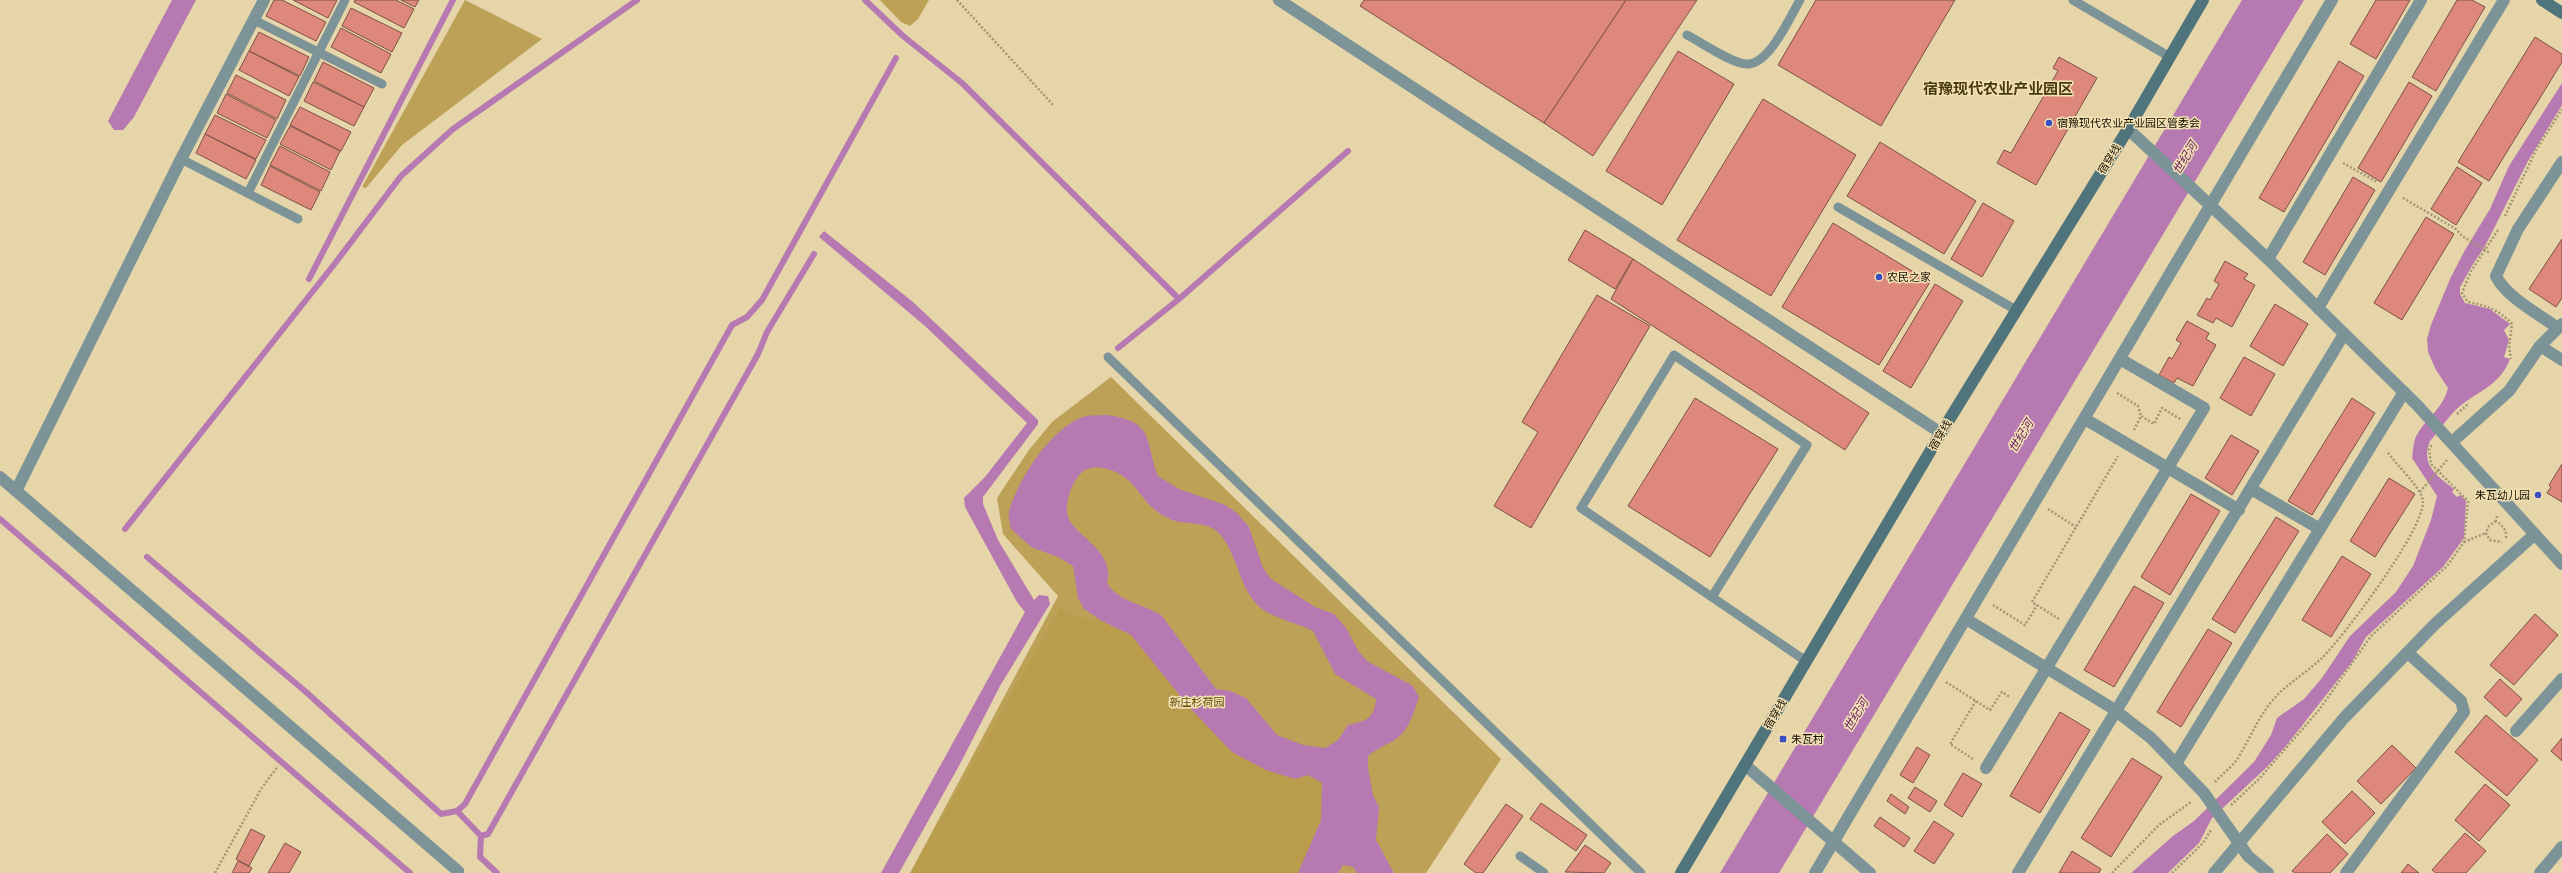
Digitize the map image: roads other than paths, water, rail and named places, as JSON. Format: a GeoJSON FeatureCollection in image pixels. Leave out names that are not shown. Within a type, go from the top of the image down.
{"type":"FeatureCollection","features":[{"type":"Feature","properties":{"kind":"main road","name":"宿穿线"},"geometry":{"type":"LineString","coordinates":[[1681,873],[1941,433],[2128,129],[2203,0]]}},
{"type":"Feature","properties":{"kind":"main road"},"geometry":{"type":"LineString","coordinates":[[2542,0],[2562,13]]}},
{"type":"Feature","properties":{"kind":"street"},"geometry":{"type":"LineString","coordinates":[[16,491],[181,159],[264,0]]}},
{"type":"Feature","properties":{"kind":"street"},"geometry":{"type":"LineString","coordinates":[[1279,0],[1941,433]]}},
{"type":"Feature","properties":{"kind":"street"},"geometry":{"type":"LineString","coordinates":[[1815,873],[1830,839],[1934,674],[2085,419],[2120,359],[2206,203],[2332,0]]}},
{"type":"Feature","properties":{"kind":"street"},"geometry":{"type":"LineString","coordinates":[[2268,259],[2421,0]]}},
{"type":"Feature","properties":{"kind":"street"},"geometry":{"type":"LineString","coordinates":[[2318,308],[2504,0]]}},
{"type":"Feature","properties":{"kind":"street"},"geometry":{"type":"LineString","coordinates":[[2128,129],[2268,259],[2404,392],[2442,431],[2562,564]]}},
{"type":"Feature","properties":{"kind":"street"},"geometry":{"type":"LineString","coordinates":[[2452,442],[2509,391],[2540,346],[2560,326],[2500,284],[2496,276],[2502,260],[2518,229],[2562,162]]}},
{"type":"Feature","properties":{"kind":"street"},"geometry":{"type":"LineString","coordinates":[[2018,873],[2117,712],[2344,334]]}},
{"type":"Feature","properties":{"kind":"street"},"geometry":{"type":"LineString","coordinates":[[2540,346],[2562,360]]}},
{"type":"Feature","properties":{"kind":"street"},"geometry":{"type":"LineString","coordinates":[[1986,768],[2204,408],[2120,359]]}},
{"type":"Feature","properties":{"kind":"street"},"geometry":{"type":"LineString","coordinates":[[2177,762],[2404,392]]}},
{"type":"Feature","properties":{"kind":"street"},"geometry":{"type":"LineString","coordinates":[[2085,419],[2239,510]]}},
{"type":"Feature","properties":{"kind":"street"},"geometry":{"type":"LineString","coordinates":[[0,477],[458,872]]}},
{"type":"Feature","properties":{"kind":"street"},"geometry":{"type":"LineString","coordinates":[[2251,489],[2320,529]]}},
{"type":"Feature","properties":{"kind":"street"},"geometry":{"type":"LineString","coordinates":[[2214,873],[2240,844],[2344,718],[2435,624],[2535,534]]}},
{"type":"Feature","properties":{"kind":"street"},"geometry":{"type":"LineString","coordinates":[[1966,619],[2117,712],[2152,738],[2177,762],[2204,793],[2248,856],[2268,873]]}},
{"type":"Feature","properties":{"kind":"street"},"geometry":{"type":"LineString","coordinates":[[2346,873],[2464,712],[2462,701],[2408,653]]}},
{"type":"Feature","properties":{"kind":"street"},"geometry":{"type":"LineString","coordinates":[[2516,731],[2562,679]]}},
{"type":"Feature","properties":{"kind":"street"},"geometry":{"type":"LineString","coordinates":[[1745,765],[1762,778],[1870,873]]}},
{"type":"Feature","properties":{"kind":"street"},"geometry":{"type":"LineString","coordinates":[[2540,873],[2562,847]]}},
{"type":"Feature","properties":{"kind":"lane"},"geometry":{"type":"LineString","coordinates":[[248,193],[345,0]]}},
{"type":"Feature","properties":{"kind":"lane"},"geometry":{"type":"LineString","coordinates":[[1686,35],[1736,61],[1746,64],[1756,63],[1766,56],[1800,0]]}},
{"type":"Feature","properties":{"kind":"lane"},"geometry":{"type":"LineString","coordinates":[[2073,0],[2170,57]]}},
{"type":"Feature","properties":{"kind":"lane"},"geometry":{"type":"LineString","coordinates":[[254,20],[382,84]]}},
{"type":"Feature","properties":{"kind":"lane"},"geometry":{"type":"LineString","coordinates":[[181,159],[298,219]]}},
{"type":"Feature","properties":{"kind":"lane"},"geometry":{"type":"LineString","coordinates":[[1838,207],[2016,310]]}},
{"type":"Feature","properties":{"kind":"lane"},"geometry":{"type":"LineString","coordinates":[[1712,597],[1807,445],[1674,355],[1581,508],[1806,661]]}},
{"type":"Feature","properties":{"kind":"lane"},"geometry":{"type":"LineString","coordinates":[[1108,357],[1641,873]]}},
{"type":"Feature","properties":{"kind":"lane"},"geometry":{"type":"LineString","coordinates":[[1520,856],[1544,873]]}},
{"type":"Feature","properties":{"kind":"water"},"geometry":{"type":"Polygon","coordinates":[[[172,0],[196,0],[134,117],[123,130],[114,130],[108,121],[172,0]]]}},
{"type":"Feature","properties":{"kind":"water","name":"世纪河"},"geometry":{"type":"Polygon","coordinates":[[[2242,0],[2304,0],[1779,873],[1720,873],[2242,0]]]}},
{"type":"Feature","properties":{"kind":"water"},"geometry":{"type":"Polygon","coordinates":[[[2562,83],[2562,105],[2528,161],[2484,248],[2460,287],[2460,294],[2465,303],[2490,309],[2510,324],[2504,330],[2509,340],[2504,357],[2510,359],[2506,368],[2489,386],[2456,409],[2430,441],[2427,449],[2427,457],[2432,469],[2454,489],[2452,492],[2457,497],[2461,495],[2466,501],[2464,538],[2443,567],[2366,637],[2352,662],[2286,746],[2268,766],[2212,818],[2199,843],[2168,873],[2131,873],[2173,836],[2194,821],[2254,762],[2271,735],[2277,718],[2304,699],[2322,678],[2350,636],[2396,592],[2413,566],[2431,520],[2437,496],[2412,458],[2414,444],[2415,439],[2423,426],[2442,403],[2448,388],[2436,370],[2428,352],[2427,339],[2431,325],[2450,279],[2465,250],[2490,209],[2509,166],[2562,83]]]}},
{"type":"Feature","properties":{"kind":"water"},"geometry":{"type":"Polygon","coordinates":[[[824,231],[913,302],[1038,420],[1038,424],[983,497],[983,504],[998,540],[1034,600],[1039,595],[1048,596],[1050,604],[1000,686],[960,764],[899,873],[881,873],[1025,612],[1017,602],[965,507],[964,498],[985,477],[1027,423],[925,326],[819,237],[824,231]]]}},
{"type":"Feature","properties":{"kind":"water"},"geometry":{"type":"Polygon","coordinates":[[[1108,415],[1123,418],[1141,428],[1148,442],[1158,476],[1179,489],[1225,505],[1237,513],[1249,527],[1263,568],[1271,579],[1315,607],[1334,614],[1346,628],[1359,652],[1367,661],[1413,686],[1419,697],[1408,726],[1396,739],[1368,756],[1368,768],[1373,795],[1379,807],[1376,840],[1394,873],[1357,873],[1353,867],[1343,865],[1338,873],[1298,873],[1321,820],[1322,783],[1308,775],[1295,779],[1266,770],[1232,752],[1190,708],[1131,635],[1102,621],[1084,609],[1078,598],[1073,566],[1058,557],[1031,547],[1011,529],[1009,511],[1020,484],[1038,455],[1061,430],[1074,421],[1086,416],[1108,415]],[[1096,467],[1082,472],[1071,489],[1067,504],[1068,517],[1077,530],[1103,556],[1108,573],[1107,583],[1112,589],[1125,599],[1162,616],[1216,689],[1230,691],[1246,698],[1277,735],[1303,745],[1325,748],[1338,740],[1348,725],[1364,721],[1371,715],[1376,699],[1335,674],[1313,631],[1270,614],[1256,604],[1244,585],[1226,542],[1219,533],[1208,526],[1176,521],[1159,513],[1130,482],[1122,475],[1111,470],[1096,467]]]}},
{"type":"Feature","properties":{"kind":"waterway"},"geometry":{"type":"LineString","coordinates":[[309,279],[453,0]]}},
{"type":"Feature","properties":{"kind":"waterway"},"geometry":{"type":"LineString","coordinates":[[125,529],[336,262],[401,176],[453,129],[637,0]]}},
{"type":"Feature","properties":{"kind":"waterway"},"geometry":{"type":"LineString","coordinates":[[865,0],[903,36],[962,83],[1179,299]]}},
{"type":"Feature","properties":{"kind":"waterway"},"geometry":{"type":"LineString","coordinates":[[147,557],[306,692],[441,814],[457,811],[465,804],[732,325],[747,317],[762,300],[896,58]]}},
{"type":"Feature","properties":{"kind":"waterway"},"geometry":{"type":"LineString","coordinates":[[1118,348],[1179,299],[1348,151]]}},
{"type":"Feature","properties":{"kind":"waterway"},"geometry":{"type":"LineString","coordinates":[[457,811],[481,836],[488,834],[758,354],[767,332],[814,254]]}},
{"type":"Feature","properties":{"kind":"waterway"},"geometry":{"type":"LineString","coordinates":[[0,519],[410,873]]}},
{"type":"Feature","properties":{"kind":"waterway"},"geometry":{"type":"LineString","coordinates":[[481,836],[480,857],[497,873]]}},
{"type":"Feature","properties":{"kind":"place","name":"宿豫现代农业产业园区管委会"},"geometry":{"type":"Point","coordinates":[2049,123]}},
{"type":"Feature","properties":{"kind":"place","name":"农民之家"},"geometry":{"type":"Point","coordinates":[1879,277]}},
{"type":"Feature","properties":{"kind":"place","name":"朱瓦幼儿园"},"geometry":{"type":"Point","coordinates":[2538,495]}},
{"type":"Feature","properties":{"kind":"place","name":"朱瓦村"},"geometry":{"type":"Point","coordinates":[1783,739]}},
{"type":"Feature","properties":{"kind":"district","name":"宿豫现代农业产业园区"},"geometry":{"type":"Point","coordinates":[1998,89]}},
{"type":"Feature","properties":{"kind":"park label","name":"新庄杉荷园"},"geometry":{"type":"Point","coordinates":[1197,702]}}]}
